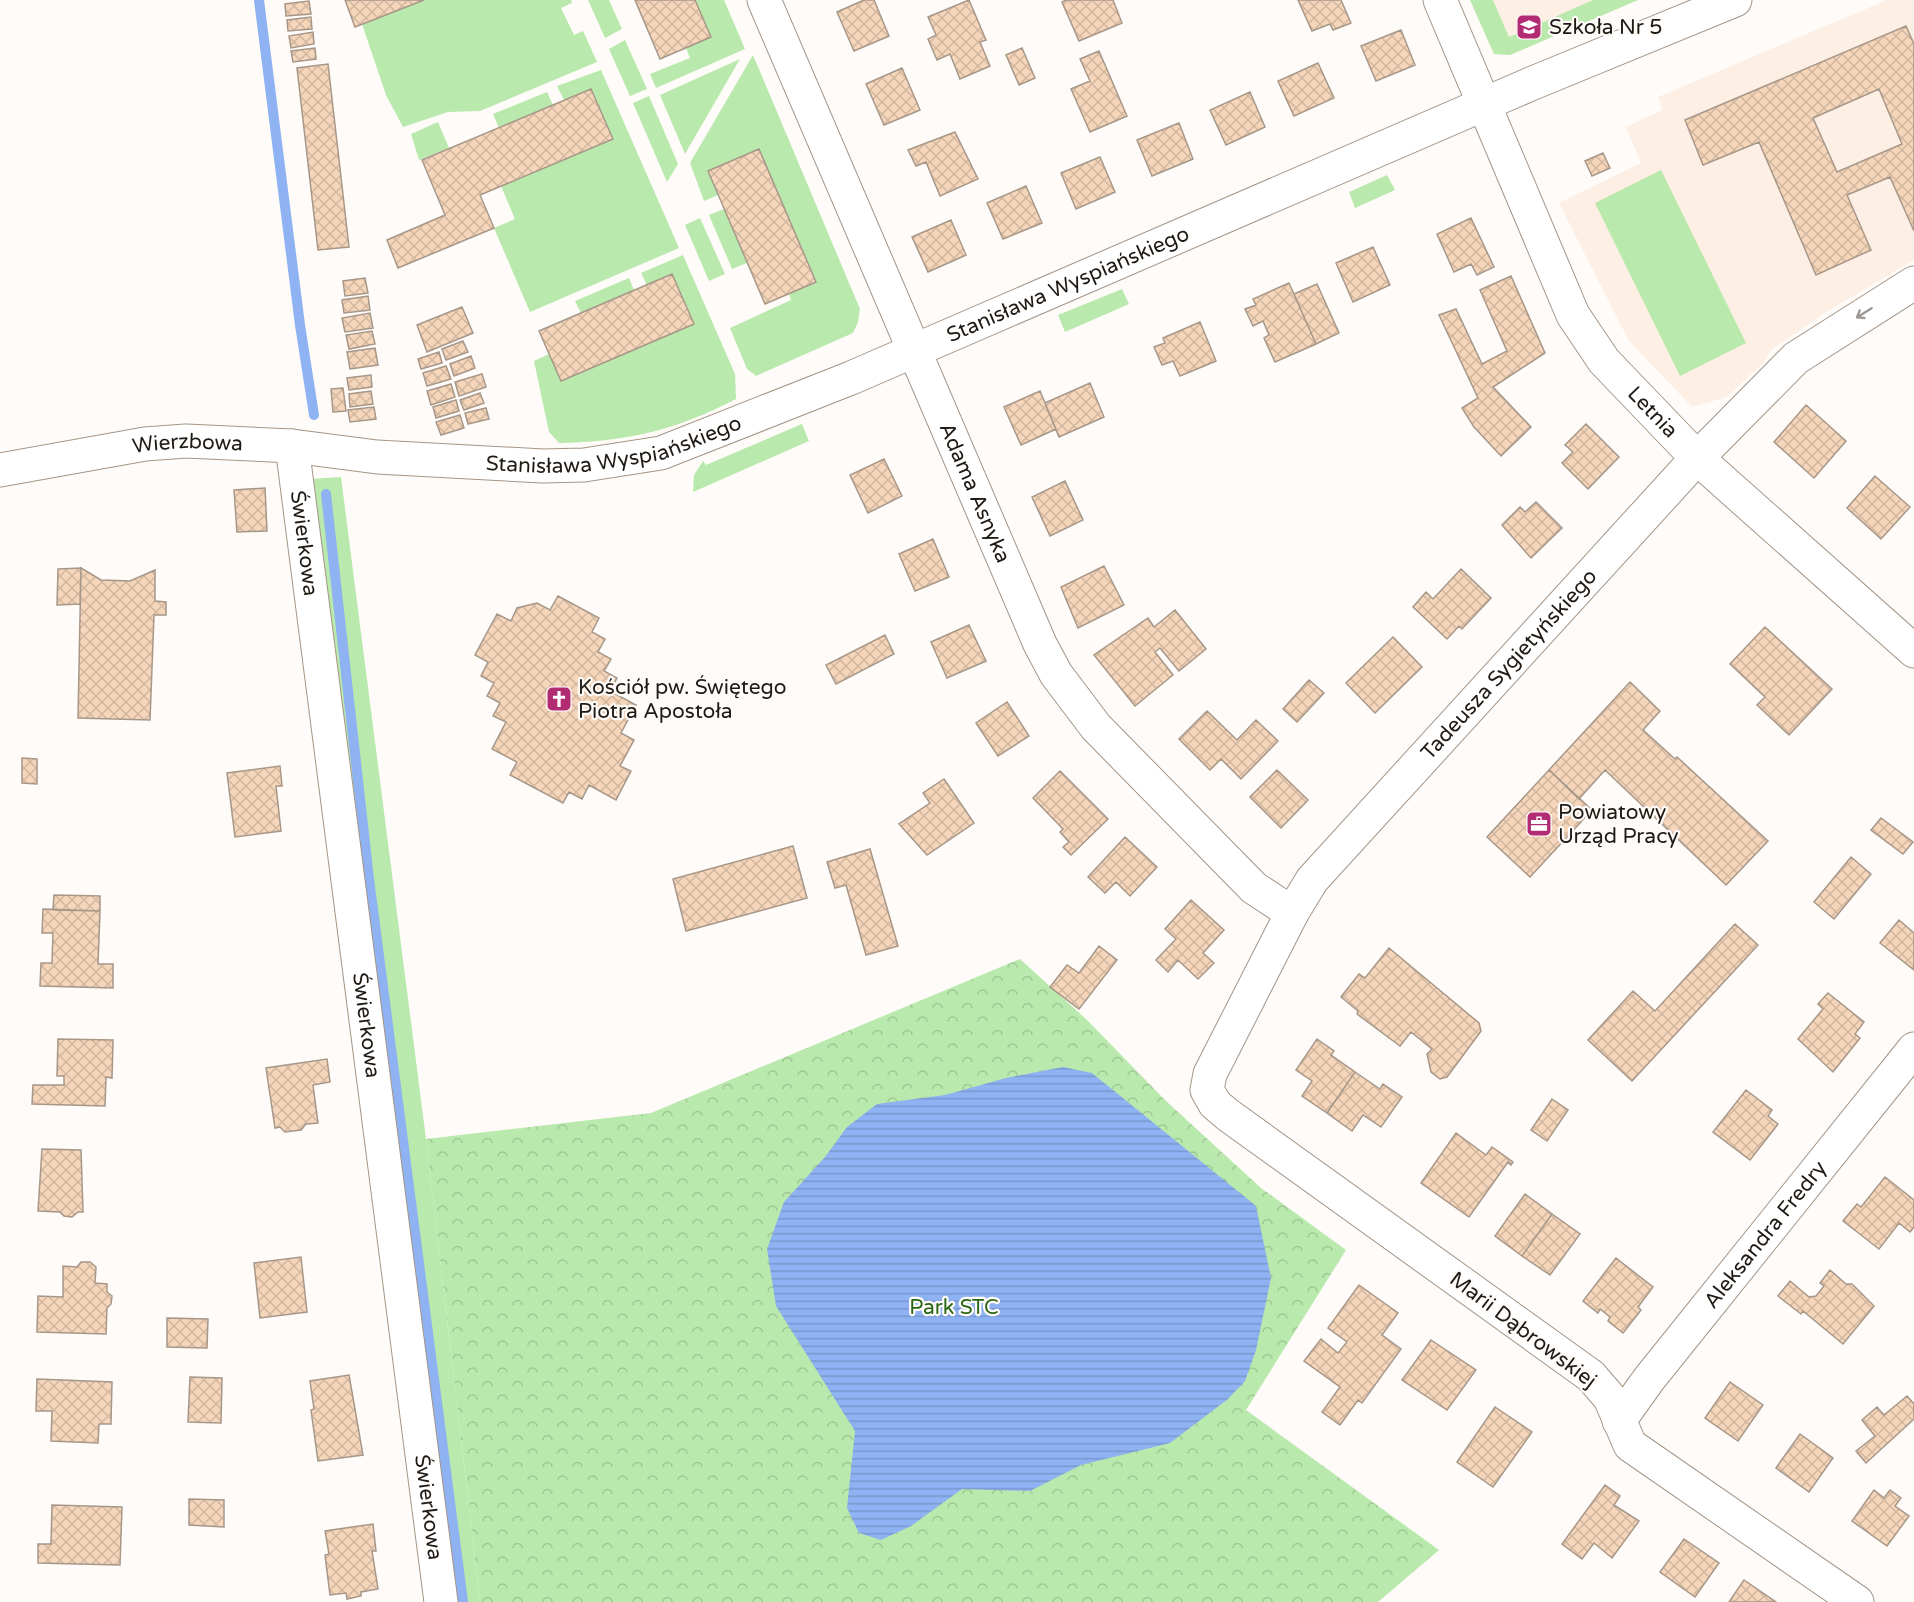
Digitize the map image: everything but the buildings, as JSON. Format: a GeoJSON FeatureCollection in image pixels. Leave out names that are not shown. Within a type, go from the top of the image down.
{"type":"FeatureCollection","features":[{"type":"Feature","properties":{"kind":"street","name":"Adama Asnyka"},"geometry":{"type":"LineString","coordinates":[[764,0],[913,351],[1040,644],[1056,674],[1096,727],[1254,888],[1292,913]]}},
{"type":"Feature","properties":{"kind":"street","name":"Letnia"},"geometry":{"type":"LineString","coordinates":[[1440,0],[1573,315],[1604,361],[1697,458],[1914,651]]}},
{"type":"Feature","properties":{"kind":"street","name":"Stanisława Wyspiańskiego"},"geometry":{"type":"LineString","coordinates":[[377,457],[543,466],[584,465],[661,453],[913,351],[1483,105],[1735,0]]}},
{"type":"Feature","properties":{"kind":"street","name":"Tadeusza Sygietyńskiego"},"geometry":{"type":"LineString","coordinates":[[1228,1115],[1215,1104],[1207,1090],[1210,1074],[1292,913],[1312,880],[1697,458],[1796,358],[1914,283]]}},
{"type":"Feature","properties":{"kind":"street","name":"Wierzbowa"},"geometry":{"type":"LineString","coordinates":[[0,470],[145,444],[186,441],[292,446],[377,457]]}},
{"type":"Feature","properties":{"kind":"street","name":"Świerkowa"},"geometry":{"type":"LineString","coordinates":[[292,446],[441,1602]]}},
{"type":"Feature","properties":{"kind":"street","name":"Aleksandra Fredry"},"geometry":{"type":"LineString","coordinates":[[1619,1420],[1649,1379],[1914,1049]]}},
{"type":"Feature","properties":{"kind":"street","name":"Marii Dąbrowskiej"},"geometry":{"type":"LineString","coordinates":[[1228,1115],[1591,1376],[1610,1398],[1630,1445],[1857,1602]]}},
{"type":"Feature","properties":{"kind":"shaded area","name":"Szkoła Nr 5"},"geometry":{"type":"Polygon","coordinates":[[[1470,0],[1638,0],[1510,55],[1494,54],[1470,0]]]}},
{"type":"Feature","properties":{"kind":"shaded area"},"geometry":{"type":"Polygon","coordinates":[[[1887,0],[1914,0],[1914,260],[1826,312],[1771,350],[1763,363],[1727,397],[1692,407],[1629,341],[1559,203],[1641,163],[1626,127],[1663,110],[1658,97],[1887,0]]]}},
{"type":"Feature","properties":{"kind":"green space"},"geometry":{"type":"Polygon","coordinates":[[[424,0],[571,0],[572,3],[561,8],[574,35],[583,31],[597,62],[480,111],[448,112],[403,127],[386,95],[362,24],[424,0]]]}},
{"type":"Feature","properties":{"kind":"green space"},"geometry":{"type":"Polygon","coordinates":[[[588,0],[609,0],[622,29],[605,38],[588,0]]]}},
{"type":"Feature","properties":{"kind":"green space"},"geometry":{"type":"Polygon","coordinates":[[[695,0],[724,0],[745,49],[656,88],[650,74],[690,58],[686,48],[711,37],[695,0]]]}},
{"type":"Feature","properties":{"kind":"green space","name":"Szkoła Nr 5"},"geometry":{"type":"Polygon","coordinates":[[[1470,0],[1493,0],[1509,37],[1593,0],[1638,0],[1510,55],[1494,54],[1470,0]]]}},
{"type":"Feature","properties":{"kind":"green space"},"geometry":{"type":"Polygon","coordinates":[[[625,40],[647,89],[630,96],[609,49],[625,40]]]}},
{"type":"Feature","properties":{"kind":"green space"},"geometry":{"type":"Polygon","coordinates":[[[753,55],[860,309],[853,333],[756,376],[747,369],[730,328],[791,300],[789,294],[816,282],[759,149],[709,171],[718,195],[704,201],[690,163],[753,55]]]}},
{"type":"Feature","properties":{"kind":"green space"},"geometry":{"type":"Polygon","coordinates":[[[740,59],[685,154],[660,95],[740,59]]]}},
{"type":"Feature","properties":{"kind":"green space"},"geometry":{"type":"Polygon","coordinates":[[[601,70],[679,248],[530,312],[494,228],[515,219],[501,186],[612,139],[591,89],[564,100],[557,86],[601,70]]]}},
{"type":"Feature","properties":{"kind":"green space"},"geometry":{"type":"Polygon","coordinates":[[[547,92],[553,105],[499,128],[493,114],[547,92]]]}},
{"type":"Feature","properties":{"kind":"green space"},"geometry":{"type":"Polygon","coordinates":[[[649,96],[678,164],[667,182],[633,103],[649,96]]]}},
{"type":"Feature","properties":{"kind":"green space"},"geometry":{"type":"Polygon","coordinates":[[[438,122],[449,148],[419,160],[411,134],[438,122]]]}},
{"type":"Feature","properties":{"kind":"green space"},"geometry":{"type":"Polygon","coordinates":[[[1661,170],[1746,343],[1680,376],[1595,203],[1661,170]]]}},
{"type":"Feature","properties":{"kind":"green space"},"geometry":{"type":"Polygon","coordinates":[[[1387,175],[1395,190],[1355,208],[1349,192],[1387,175]]]}},
{"type":"Feature","properties":{"kind":"green space"},"geometry":{"type":"Polygon","coordinates":[[[724,209],[747,263],[732,269],[709,215],[724,209]]]}},
{"type":"Feature","properties":{"kind":"green space"},"geometry":{"type":"Polygon","coordinates":[[[700,218],[725,274],[709,281],[685,225],[700,218]]]}},
{"type":"Feature","properties":{"kind":"green space"},"geometry":{"type":"Polygon","coordinates":[[[683,255],[735,374],[736,399],[693,419],[650,432],[607,440],[559,443],[549,432],[534,361],[549,354],[694,324],[672,274],[647,285],[641,273],[683,255]]]}},
{"type":"Feature","properties":{"kind":"green space"},"geometry":{"type":"Polygon","coordinates":[[[629,278],[634,290],[581,313],[575,301],[629,278]]]}},
{"type":"Feature","properties":{"kind":"green space"},"geometry":{"type":"Polygon","coordinates":[[[1122,289],[1129,304],[1065,332],[1058,315],[1122,289]]]}},
{"type":"Feature","properties":{"kind":"green space"},"geometry":{"type":"Polygon","coordinates":[[[802,424],[809,441],[693,492],[694,475],[703,461],[706,465],[802,424]]]}},
{"type":"Feature","properties":{"kind":"green space"},"geometry":{"type":"Polygon","coordinates":[[[341,477],[426,1139],[480,1602],[452,1602],[310,479],[341,477]]]}},
{"type":"Feature","properties":{"kind":"green space","name":"Park STC"},"geometry":{"type":"Polygon","coordinates":[[[1020,959],[1087,1020],[1166,1101],[1261,1188],[1346,1250],[1246,1410],[1439,1550],[1378,1602],[480,1602],[426,1139],[651,1113],[1020,959]]]}},
{"type":"Feature","properties":{"kind":"water"},"geometry":{"type":"Polygon","coordinates":[[[1063,1067],[1092,1073],[1256,1206],[1271,1278],[1256,1350],[1245,1381],[1228,1399],[1170,1443],[1081,1465],[1030,1491],[962,1489],[911,1526],[881,1540],[859,1533],[847,1508],[855,1431],[776,1306],[767,1249],[784,1202],[825,1157],[847,1127],[877,1104],[945,1095],[1006,1078],[1063,1067]]]}},
{"type":"Feature","properties":{"kind":"waterway"},"geometry":{"type":"LineString","coordinates":[[259,0],[300,325],[314,415]]}},
{"type":"Feature","properties":{"kind":"waterway"},"geometry":{"type":"LineString","coordinates":[[326,494],[369,879],[463,1602]]}},
{"type":"Feature","properties":{"kind":"place","name":"Szkoła Nr 5"},"geometry":{"type":"Point","coordinates":[1529,27]}},
{"type":"Feature","properties":{"kind":"place","name":"Kościół pw. Świętego Piotra Apostoła"},"geometry":{"type":"Point","coordinates":[559,699]}},
{"type":"Feature","properties":{"kind":"place","name":"Powiatowy Urząd Pracy"},"geometry":{"type":"Point","coordinates":[1539,824]}}]}
